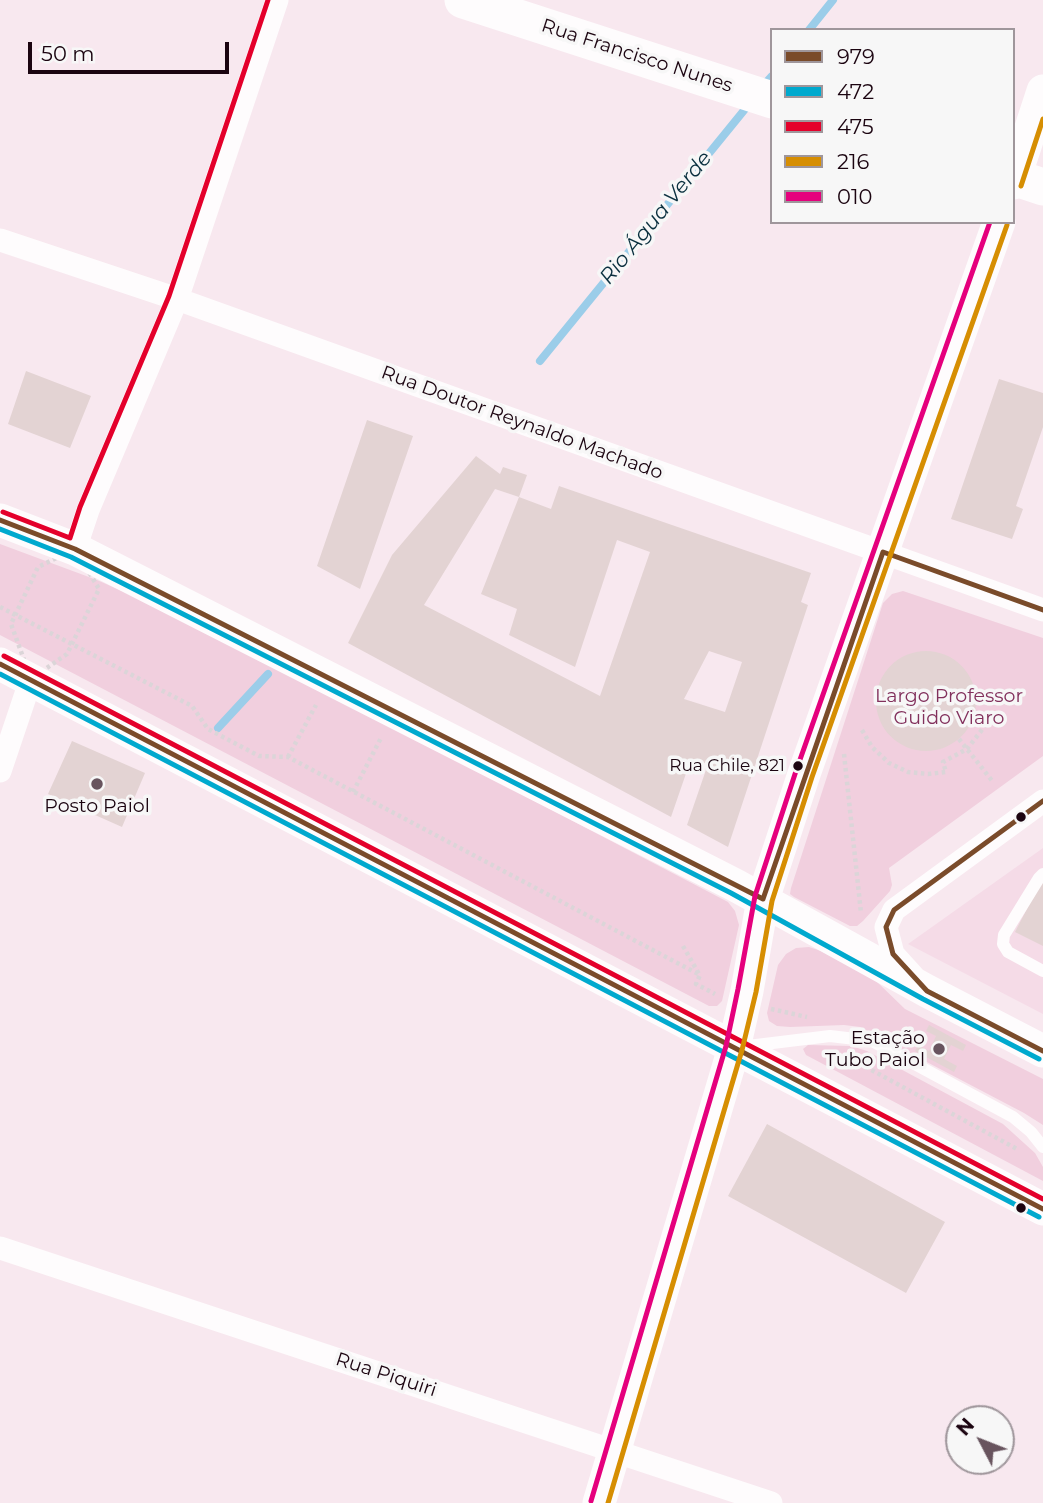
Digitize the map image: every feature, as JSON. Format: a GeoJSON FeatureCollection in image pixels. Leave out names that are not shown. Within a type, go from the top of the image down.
{"type":"FeatureCollection","features":[{"type":"Feature","properties":{"kind":"main road","name":"Rua Francisco Nunes"},"geometry":{"type":"LineString","coordinates":[[463,0],[770,99]]}},
{"type":"Feature","properties":{"kind":"main road"},"geometry":{"type":"LineString","coordinates":[[1021,181],[1043,91]]}},
{"type":"Feature","properties":{"kind":"main road"},"geometry":{"type":"LineString","coordinates":[[599,1503],[734,1048],[763,900],[998,224]]}},
{"type":"Feature","properties":{"kind":"main road"},"geometry":{"type":"LineString","coordinates":[[0,520],[75,549],[763,900],[927,991],[1043,1051]]}},
{"type":"Feature","properties":{"kind":"main road"},"geometry":{"type":"LineString","coordinates":[[0,664],[1043,1209]]}},
{"type":"Feature","properties":{"kind":"street"},"geometry":{"type":"LineString","coordinates":[[75,549],[88,510],[177,299],[277,0]]}},
{"type":"Feature","properties":{"kind":"street","name":"Rua Doutor Reynaldo Machado"},"geometry":{"type":"LineString","coordinates":[[0,240],[177,299],[1043,610]]}},
{"type":"Feature","properties":{"kind":"street"},"geometry":{"type":"LineString","coordinates":[[0,771],[31,679]]}},
{"type":"Feature","properties":{"kind":"street"},"geometry":{"type":"LineString","coordinates":[[927,991],[893,954],[886,928],[894,910],[1041,807]]}},
{"type":"Feature","properties":{"kind":"street","name":"Rua Piquiri"},"geometry":{"type":"LineString","coordinates":[[0,1248],[771,1503]]}},
{"type":"Feature","properties":{"kind":"lane"},"geometry":{"type":"LineString","coordinates":[[1043,874],[1004,935],[1003,944],[1008,952],[1043,971]]}},
{"type":"Feature","properties":{"kind":"lane"},"geometry":{"type":"LineString","coordinates":[[734,1048],[830,1036],[872,1041],[1013,1117],[1031,1132],[1043,1147]]}},
{"type":"Feature","properties":{"kind":"path"},"geometry":{"type":"LineString","coordinates":[[11,624],[38,567]]}},
{"type":"Feature","properties":{"kind":"path"},"geometry":{"type":"LineString","coordinates":[[67,654],[99,589]]}},
{"type":"Feature","properties":{"kind":"path"},"geometry":{"type":"LineString","coordinates":[[0,607],[192,706],[208,729],[259,756],[288,757],[700,975]]}},
{"type":"Feature","properties":{"kind":"path"},"geometry":{"type":"LineString","coordinates":[[288,757],[321,696]]}},
{"type":"Feature","properties":{"kind":"path"},"geometry":{"type":"LineString","coordinates":[[862,730],[872,747],[889,763],[908,772],[928,774],[946,772],[943,762],[967,750],[985,726]]}},
{"type":"Feature","properties":{"kind":"path"},"geometry":{"type":"LineString","coordinates":[[354,792],[386,729]]}},
{"type":"Feature","properties":{"kind":"path"},"geometry":{"type":"LineString","coordinates":[[959,739],[993,782]]}},
{"type":"Feature","properties":{"kind":"path"},"geometry":{"type":"LineString","coordinates":[[843,746],[861,913]]}},
{"type":"Feature","properties":{"kind":"path"},"geometry":{"type":"LineString","coordinates":[[683,946],[700,975]]}},
{"type":"Feature","properties":{"kind":"path"},"geometry":{"type":"LineString","coordinates":[[700,975],[696,984],[717,994]]}},
{"type":"Feature","properties":{"kind":"path"},"geometry":{"type":"LineString","coordinates":[[783,1013],[817,1020]]}},
{"type":"Feature","properties":{"kind":"path"},"geometry":{"type":"LineString","coordinates":[[847,1057],[1021,1151]]}},
{"type":"Feature","properties":{"kind":"shaded area"},"geometry":{"type":"Polygon","coordinates":[[[1043,848],[1043,1014],[908,944],[1043,848]]]}},
{"type":"Feature","properties":{"kind":"green space"},"geometry":{"type":"Polygon","coordinates":[[[0,544],[97,580],[186,619],[728,902],[735,911],[739,925],[722,1001],[717,1006],[709,1006],[0,635],[0,544]]]}},
{"type":"Feature","properties":{"kind":"green space","name":"Largo Professor Guido Viaro"},"geometry":{"type":"Polygon","coordinates":[[[903,591],[1043,638],[1043,756],[889,868],[892,885],[890,891],[863,921],[857,926],[850,926],[790,894],[883,603],[892,594],[903,591]]]}},
{"type":"Feature","properties":{"kind":"green space"},"geometry":{"type":"Polygon","coordinates":[[[809,947],[874,979],[905,1009],[1043,1079],[1043,1125],[860,1027],[790,1027],[777,1026],[769,1021],[767,1013],[778,965],[786,954],[796,948],[809,947]]]}},
{"type":"Feature","properties":{"kind":"green space"},"geometry":{"type":"Polygon","coordinates":[[[808,1045],[851,1046],[867,1051],[1003,1124],[1035,1153],[1043,1167],[1043,1181],[806,1055],[803,1049],[808,1045]]]}},
{"type":"Feature","properties":{"kind":"building"},"geometry":{"type":"Polygon","coordinates":[[[26,371],[91,396],[70,448],[8,424],[26,371]]]}},
{"type":"Feature","properties":{"kind":"building"},"geometry":{"type":"Polygon","coordinates":[[[999,379],[1043,393],[1043,427],[1016,506],[1023,509],[1012,539],[951,519],[999,379]]]}},
{"type":"Feature","properties":{"kind":"building"},"geometry":{"type":"Polygon","coordinates":[[[367,420],[413,436],[360,589],[317,566],[367,420]]]}},
{"type":"Feature","properties":{"kind":"building"},"geometry":{"type":"Polygon","coordinates":[[[476,456],[500,474],[503,467],[527,475],[519,497],[551,509],[559,486],[811,573],[801,602],[808,605],[728,847],[687,825],[708,764],[691,759],[671,817],[348,643],[392,555],[476,456]],[[495,489],[424,605],[600,696],[650,552],[617,540],[575,667],[509,635],[517,609],[481,594],[519,497],[495,489]],[[709,651],[684,699],[725,712],[742,662],[709,651]]]}},
{"type":"Feature","properties":{"kind":"building"},"geometry":{"type":"Polygon","coordinates":[[[926,651],[945,654],[962,665],[973,682],[976,701],[973,720],[962,737],[945,748],[926,751],[907,748],[890,737],[879,720],[876,701],[879,682],[890,665],[907,654],[926,651]]]}},
{"type":"Feature","properties":{"kind":"building","name":"Posto Paiol"},"geometry":{"type":"Polygon","coordinates":[[[72,741],[145,773],[122,827],[48,794],[72,741]]]}},
{"type":"Feature","properties":{"kind":"building"},"geometry":{"type":"Polygon","coordinates":[[[1043,878],[1043,946],[1015,932],[1043,878]]]}},
{"type":"Feature","properties":{"kind":"building","name":"Estação Tubo Paiol"},"geometry":{"type":"Polygon","coordinates":[[[929,1025],[966,1045],[963,1051],[951,1045],[944,1059],[957,1066],[954,1072],[915,1051],[918,1045],[929,1051],[936,1036],[926,1031],[929,1025]]]}},
{"type":"Feature","properties":{"kind":"building"},"geometry":{"type":"Polygon","coordinates":[[[767,1124],[945,1222],[906,1293],[728,1196],[767,1124]]]}},
{"type":"Feature","properties":{"kind":"waterway","name":"Rio Água Verde"},"geometry":{"type":"LineString","coordinates":[[811,28],[833,0]]}},
{"type":"Feature","properties":{"kind":"waterway","name":"Rio Água Verde"},"geometry":{"type":"LineString","coordinates":[[762,87],[770,78]]}},
{"type":"Feature","properties":{"kind":"waterway","name":"Rio Água Verde"},"geometry":{"type":"LineString","coordinates":[[540,361],[750,103]]}},
{"type":"Feature","properties":{"kind":"waterway","name":"Rio Água Verde"},"geometry":{"type":"LineString","coordinates":[[218,728],[268,674]]}},
{"type":"Feature","properties":{"kind":"transit line","name":"475"},"geometry":{"type":"LineString","coordinates":[[3,512],[70,538],[80,507],[169,296],[268,0]]}},
{"type":"Feature","properties":{"kind":"transit line","name":"216"},"geometry":{"type":"LineString","coordinates":[[1021,186],[1043,119]]}},
{"type":"Feature","properties":{"kind":"transit line","name":"010"},"geometry":{"type":"LineString","coordinates":[[591,1501],[726,1046],[755,896],[796,771],[989,224]]}},
{"type":"Feature","properties":{"kind":"transit line","name":"216"},"geometry":{"type":"LineString","coordinates":[[608,1503],[742,1050],[756,992],[772,901],[812,777],[1007,225]]}},
{"type":"Feature","properties":{"kind":"transit line","name":"979"},"geometry":{"type":"LineString","coordinates":[[0,520],[75,549],[763,899],[883,552],[1043,610]]}},
{"type":"Feature","properties":{"kind":"transit line","name":"472"},"geometry":{"type":"LineString","coordinates":[[0,529],[71,557],[731,893],[923,999],[1039,1059]]}},
{"type":"Feature","properties":{"kind":"transit line","name":"475"},"geometry":{"type":"LineString","coordinates":[[4,656],[1043,1199]]}},
{"type":"Feature","properties":{"kind":"transit line","name":"979"},"geometry":{"type":"LineString","coordinates":[[0,664],[1043,1209]]}},
{"type":"Feature","properties":{"kind":"transit line","name":"472"},"geometry":{"type":"LineString","coordinates":[[0,674],[1039,1217]]}},
{"type":"Feature","properties":{"kind":"transit line","name":"979"},"geometry":{"type":"LineString","coordinates":[[1043,801],[894,910],[886,927],[893,954],[927,991],[1043,1051]]}},
{"type":"Feature","properties":{"kind":"place","name":"Rua Chile, 821"},"geometry":{"type":"Point","coordinates":[798,766]}},
{"type":"Feature","properties":{"kind":"place","name":"Posto Paiol"},"geometry":{"type":"Point","coordinates":[97,784]}},
{"type":"Feature","properties":{"kind":"place","name":"Estação Tubo Paiol"},"geometry":{"type":"Point","coordinates":[939,1049]}}]}
